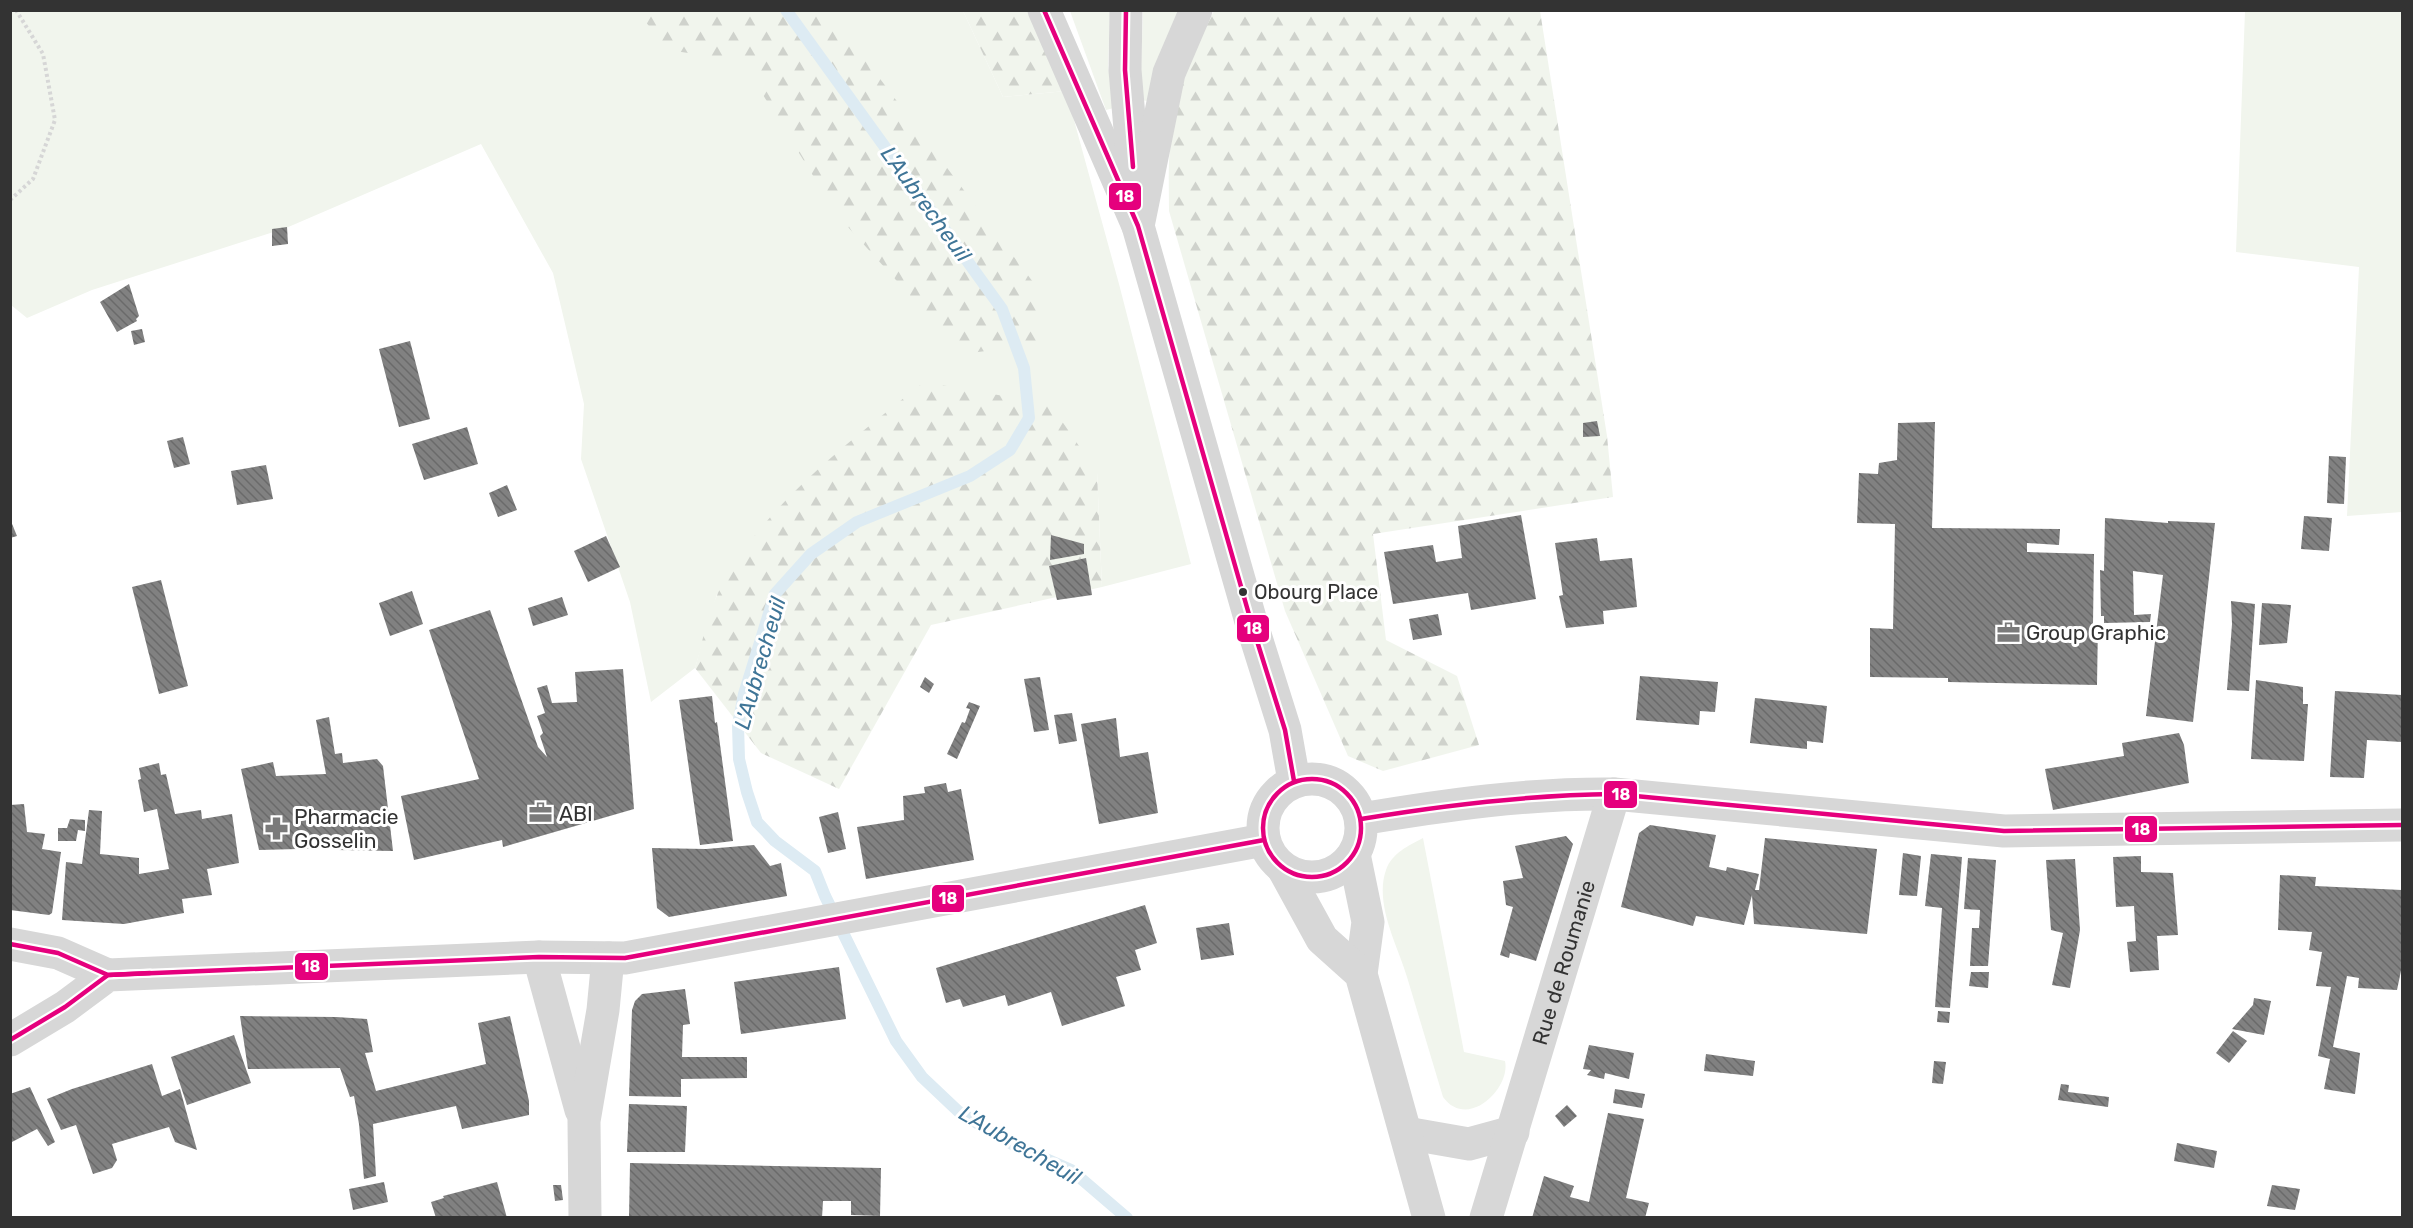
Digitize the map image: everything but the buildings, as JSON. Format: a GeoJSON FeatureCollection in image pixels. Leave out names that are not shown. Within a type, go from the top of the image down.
{"type":"FeatureCollection","features":[{"type":"Feature","properties":{"kind":"street"},"geometry":{"type":"LineString","coordinates":[[1044,10],[1138,226],[1249,614],[1285,730],[1294,781]]}},
{"type":"Feature","properties":{"kind":"street"},"geometry":{"type":"LineString","coordinates":[[1126,10],[1125,70],[1138,226]]}},
{"type":"Feature","properties":{"kind":"street"},"geometry":{"type":"LineString","coordinates":[[1138,226],[1169,73],[1196,10]]}},
{"type":"Feature","properties":{"kind":"street"},"geometry":{"type":"LineString","coordinates":[[1311,778],[1329,781],[1344,789],[1355,803],[1361,819],[1359,843],[1354,854],[1343,867],[1313,878],[1297,875],[1283,868],[1274,860],[1264,840],[1262,825],[1271,798],[1294,781],[1311,778]]}},
{"type":"Feature","properties":{"kind":"street"},"geometry":{"type":"LineString","coordinates":[[1361,819],[1446,806],[1565,794],[1614,794],[2004,831],[2403,825]]}},
{"type":"Feature","properties":{"kind":"street","name":"Rue de Roumanie"},"geometry":{"type":"LineString","coordinates":[[1486,1218],[1614,794]]}},
{"type":"Feature","properties":{"kind":"street"},"geometry":{"type":"LineString","coordinates":[[10,944],[58,953],[108,975],[539,957],[625,958],[856,913],[1264,840]]}},
{"type":"Feature","properties":{"kind":"street"},"geometry":{"type":"LineString","coordinates":[[1354,854],[1368,922],[1361,974],[1429,1218]]}},
{"type":"Feature","properties":{"kind":"street"},"geometry":{"type":"LineString","coordinates":[[1283,868],[1322,939],[1361,974]]}},
{"type":"Feature","properties":{"kind":"street"},"geometry":{"type":"LineString","coordinates":[[539,957],[584,1121]]}},
{"type":"Feature","properties":{"kind":"street"},"geometry":{"type":"LineString","coordinates":[[585,1218],[584,1121],[603,1010],[608,958]]}},
{"type":"Feature","properties":{"kind":"street"},"geometry":{"type":"LineString","coordinates":[[10,1040],[65,1006],[108,975]]}},
{"type":"Feature","properties":{"kind":"street"},"geometry":{"type":"LineString","coordinates":[[1406,1133],[1469,1144],[1513,1132]]}},
{"type":"Feature","properties":{"kind":"path"},"geometry":{"type":"LineString","coordinates":[[10,200],[33,179],[55,120],[43,54],[16,10]]}},
{"type":"Feature","properties":{"kind":"green space"},"geometry":{"type":"Polygon","coordinates":[[[10,11],[963,11],[1003,97],[1066,91],[1119,284],[1191,564],[1102,587],[1097,472],[717,594],[695,668],[651,702],[630,602],[581,459],[584,404],[553,273],[481,144],[286,228],[92,290],[27,318],[11,305],[10,11]]]}},
{"type":"Feature","properties":{"kind":"green space"},"geometry":{"type":"Polygon","coordinates":[[[637,11],[829,11],[1036,286],[1039,344],[963,354],[838,216],[742,61],[668,50],[637,11]]]}},
{"type":"Feature","properties":{"kind":"green space"},"geometry":{"type":"Polygon","coordinates":[[[963,11],[1029,11],[1066,91],[1003,97],[963,11]]]}},
{"type":"Feature","properties":{"kind":"green space"},"geometry":{"type":"Polygon","coordinates":[[[1070,11],[1110,11],[1108,66],[1114,108],[1106,110],[1070,11]]]}},
{"type":"Feature","properties":{"kind":"green space"},"geometry":{"type":"Polygon","coordinates":[[[1143,11],[1180,11],[1148,101],[1140,100],[1143,11]]]}},
{"type":"Feature","properties":{"kind":"green space"},"geometry":{"type":"Polygon","coordinates":[[[1214,11],[1540,11],[1607,436],[1613,497],[1373,534],[1386,640],[1457,676],[1479,745],[1383,771],[1348,756],[1285,611],[1169,211],[1169,154],[1175,110],[1184,76],[1214,11]]]}},
{"type":"Feature","properties":{"kind":"green space"},"geometry":{"type":"Polygon","coordinates":[[[2245,11],[2402,11],[2402,512],[2347,516],[2359,267],[2236,252],[2245,11]]]}},
{"type":"Feature","properties":{"kind":"green space"},"geometry":{"type":"Polygon","coordinates":[[[924,382],[1050,404],[1097,472],[1102,587],[931,625],[839,789],[761,753],[695,668],[718,593],[757,532],[809,477],[924,382]]]}},
{"type":"Feature","properties":{"kind":"green space"},"geometry":{"type":"Polygon","coordinates":[[[1423,838],[1464,1052],[1505,1061],[1505,1072],[1495,1093],[1486,1102],[1475,1108],[1464,1110],[1453,1106],[1443,1097],[1385,911],[1383,883],[1389,864],[1401,851],[1423,838]]]}},
{"type":"Feature","properties":{"kind":"waterway","name":"L'Aubrecheuil"},"geometry":{"type":"LineString","coordinates":[[786,10],[1002,309],[1024,368],[1029,418],[1010,450],[970,476],[857,522],[811,554],[775,594],[744,694],[738,725],[739,759],[747,792],[757,822],[775,841],[815,871],[896,1041],[922,1077],[959,1112],[1014,1145],[1071,1170],[1127,1218]]}},
{"type":"Feature","properties":{"kind":"transit line","name":"18"},"geometry":{"type":"LineString","coordinates":[[1044,10],[1138,226],[1252,625],[1285,730],[1294,781]]}},
{"type":"Feature","properties":{"kind":"transit line","name":"18"},"geometry":{"type":"LineString","coordinates":[[1126,10],[1125,70],[1133,167]]}},
{"type":"Feature","properties":{"kind":"transit line","name":"18"},"geometry":{"type":"LineString","coordinates":[[1312,779],[1331,782],[1347,793],[1358,809],[1361,828],[1358,847],[1347,863],[1331,874],[1312,877],[1293,874],[1277,863],[1266,847],[1263,828],[1266,809],[1277,793],[1293,782],[1312,779]]}},
{"type":"Feature","properties":{"kind":"transit line","name":"18"},"geometry":{"type":"LineString","coordinates":[[1361,819],[1487,802],[1550,796],[1614,794],[2004,831],[2402,825]]}},
{"type":"Feature","properties":{"kind":"transit line","name":"18"},"geometry":{"type":"LineString","coordinates":[[10,1040],[65,1007],[108,975],[539,957],[625,958],[1264,840]]}},
{"type":"Feature","properties":{"kind":"transit line","name":"18"},"geometry":{"type":"LineString","coordinates":[[10,944],[58,953],[108,975],[150,973]]}},
{"type":"Feature","properties":{"kind":"place","name":"Obourg Place"},"geometry":{"type":"Point","coordinates":[1243,592]}},
{"type":"Feature","properties":{"kind":"place","name":"Group Graphic"},"geometry":{"type":"Point","coordinates":[2008,632]}},
{"type":"Feature","properties":{"kind":"place","name":"ABI"},"geometry":{"type":"Point","coordinates":[541,813]}},
{"type":"Feature","properties":{"kind":"place","name":"Pharmacie Gosselin"},"geometry":{"type":"Point","coordinates":[276,828]}}]}
